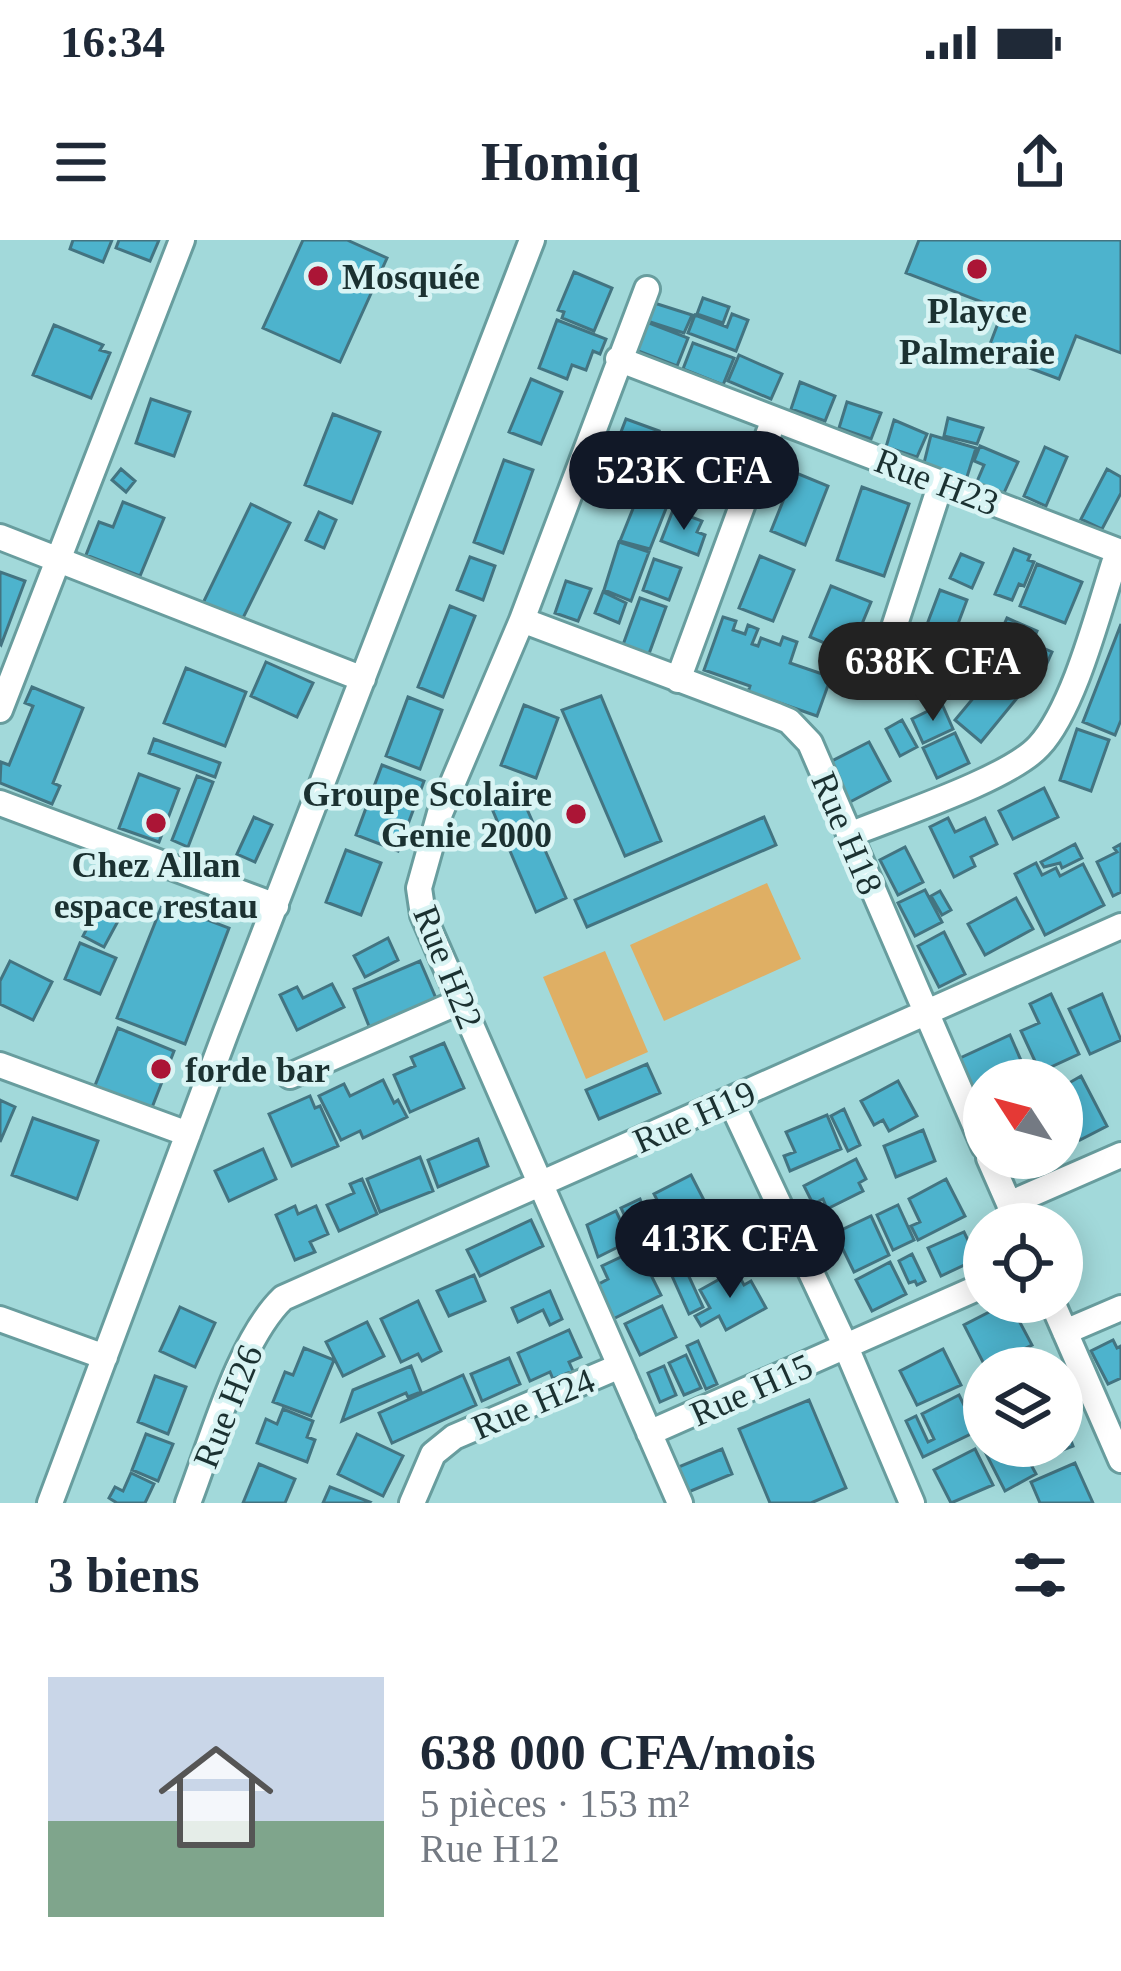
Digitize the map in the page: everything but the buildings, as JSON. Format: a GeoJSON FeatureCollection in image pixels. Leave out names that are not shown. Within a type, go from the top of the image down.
{"type":"FeatureCollection","features":[{"type":"Feature","properties":{"kind":"street"},"geometry":{"type":"LineString","coordinates":[[0,710],[182,240]]}},
{"type":"Feature","properties":{"kind":"street"},"geometry":{"type":"LineString","coordinates":[[50,1503],[532,240]]}},
{"type":"Feature","properties":{"kind":"street","name":"Rue H22"},"geometry":{"type":"LineString","coordinates":[[647,289],[522,620],[440,813],[419,888],[423,915],[649,1433],[671,1500]]}},
{"type":"Feature","properties":{"kind":"street","name":"Rue H23"},"geometry":{"type":"LineString","coordinates":[[618,359],[1120,551]]}},
{"type":"Feature","properties":{"kind":"street"},"geometry":{"type":"LineString","coordinates":[[678,680],[774,419]]}},
{"type":"Feature","properties":{"kind":"street"},"geometry":{"type":"LineString","coordinates":[[885,655],[941,483]]}},
{"type":"Feature","properties":{"kind":"street"},"geometry":{"type":"LineString","coordinates":[[0,537],[363,679]]}},
{"type":"Feature","properties":{"kind":"street"},"geometry":{"type":"LineString","coordinates":[[849,835],[1016,766],[1040,745],[1076,676],[1120,551]]}},
{"type":"Feature","properties":{"kind":"street","name":"Rue H18"},"geometry":{"type":"LineString","coordinates":[[522,620],[777,716],[800,731],[810,743],[963,1097]]}},
{"type":"Feature","properties":{"kind":"street"},"geometry":{"type":"LineString","coordinates":[[0,803],[276,906]]}},
{"type":"Feature","properties":{"kind":"street","name":"Rue H19"},"geometry":{"type":"LineString","coordinates":[[270,1311],[283,1298],[1121,926]]}},
{"type":"Feature","properties":{"kind":"street"},"geometry":{"type":"LineString","coordinates":[[290,1076],[461,1001]]}},
{"type":"Feature","properties":{"kind":"street"},"geometry":{"type":"LineString","coordinates":[[0,1065],[188,1134]]}},
{"type":"Feature","properties":{"kind":"street"},"geometry":{"type":"LineString","coordinates":[[730,1100],[846,1347],[912,1503]]}},
{"type":"Feature","properties":{"kind":"street"},"geometry":{"type":"LineString","coordinates":[[1034,1203],[1121,1155]]}},
{"type":"Feature","properties":{"kind":"street","name":"Rue H15"},"geometry":{"type":"LineString","coordinates":[[649,1433],[963,1294]]}},
{"type":"Feature","properties":{"kind":"street"},"geometry":{"type":"LineString","coordinates":[[1065,1332],[1121,1309]]}},
{"type":"Feature","properties":{"kind":"street","name":"Rue H26"},"geometry":{"type":"LineString","coordinates":[[188,1503],[250,1344],[270,1311]]}},
{"type":"Feature","properties":{"kind":"street"},"geometry":{"type":"LineString","coordinates":[[0,1319],[105,1357]]}},
{"type":"Feature","properties":{"kind":"street"},"geometry":{"type":"LineString","coordinates":[[1061,1323],[1121,1460]]}},
{"type":"Feature","properties":{"kind":"street","name":"Rue H24"},"geometry":{"type":"LineString","coordinates":[[412,1503],[433,1454],[454,1437],[620,1366]]}},
{"type":"Feature","properties":{"kind":"shaded area"},"geometry":{"type":"Polygon","coordinates":[[[767,883],[801,959],[664,1021],[630,945],[767,883]]]}},
{"type":"Feature","properties":{"kind":"shaded area"},"geometry":{"type":"Polygon","coordinates":[[[605,951],[648,1052],[586,1079],[543,977],[605,951]]]}},
{"type":"Feature","properties":{"kind":"place","name":"Playce Palmeraie"},"geometry":{"type":"Point","coordinates":[977,269]}},
{"type":"Feature","properties":{"kind":"place","name":"Mosquée"},"geometry":{"type":"Point","coordinates":[318,276]}},
{"type":"Feature","properties":{"kind":"place","name":"Groupe Scolaire Genie 2000"},"geometry":{"type":"Point","coordinates":[576,814]}},
{"type":"Feature","properties":{"kind":"place","name":"Chez Allan espace restau"},"geometry":{"type":"Point","coordinates":[156,823]}},
{"type":"Feature","properties":{"kind":"place","name":"forde bar"},"geometry":{"type":"Point","coordinates":[161,1069]}}]}
